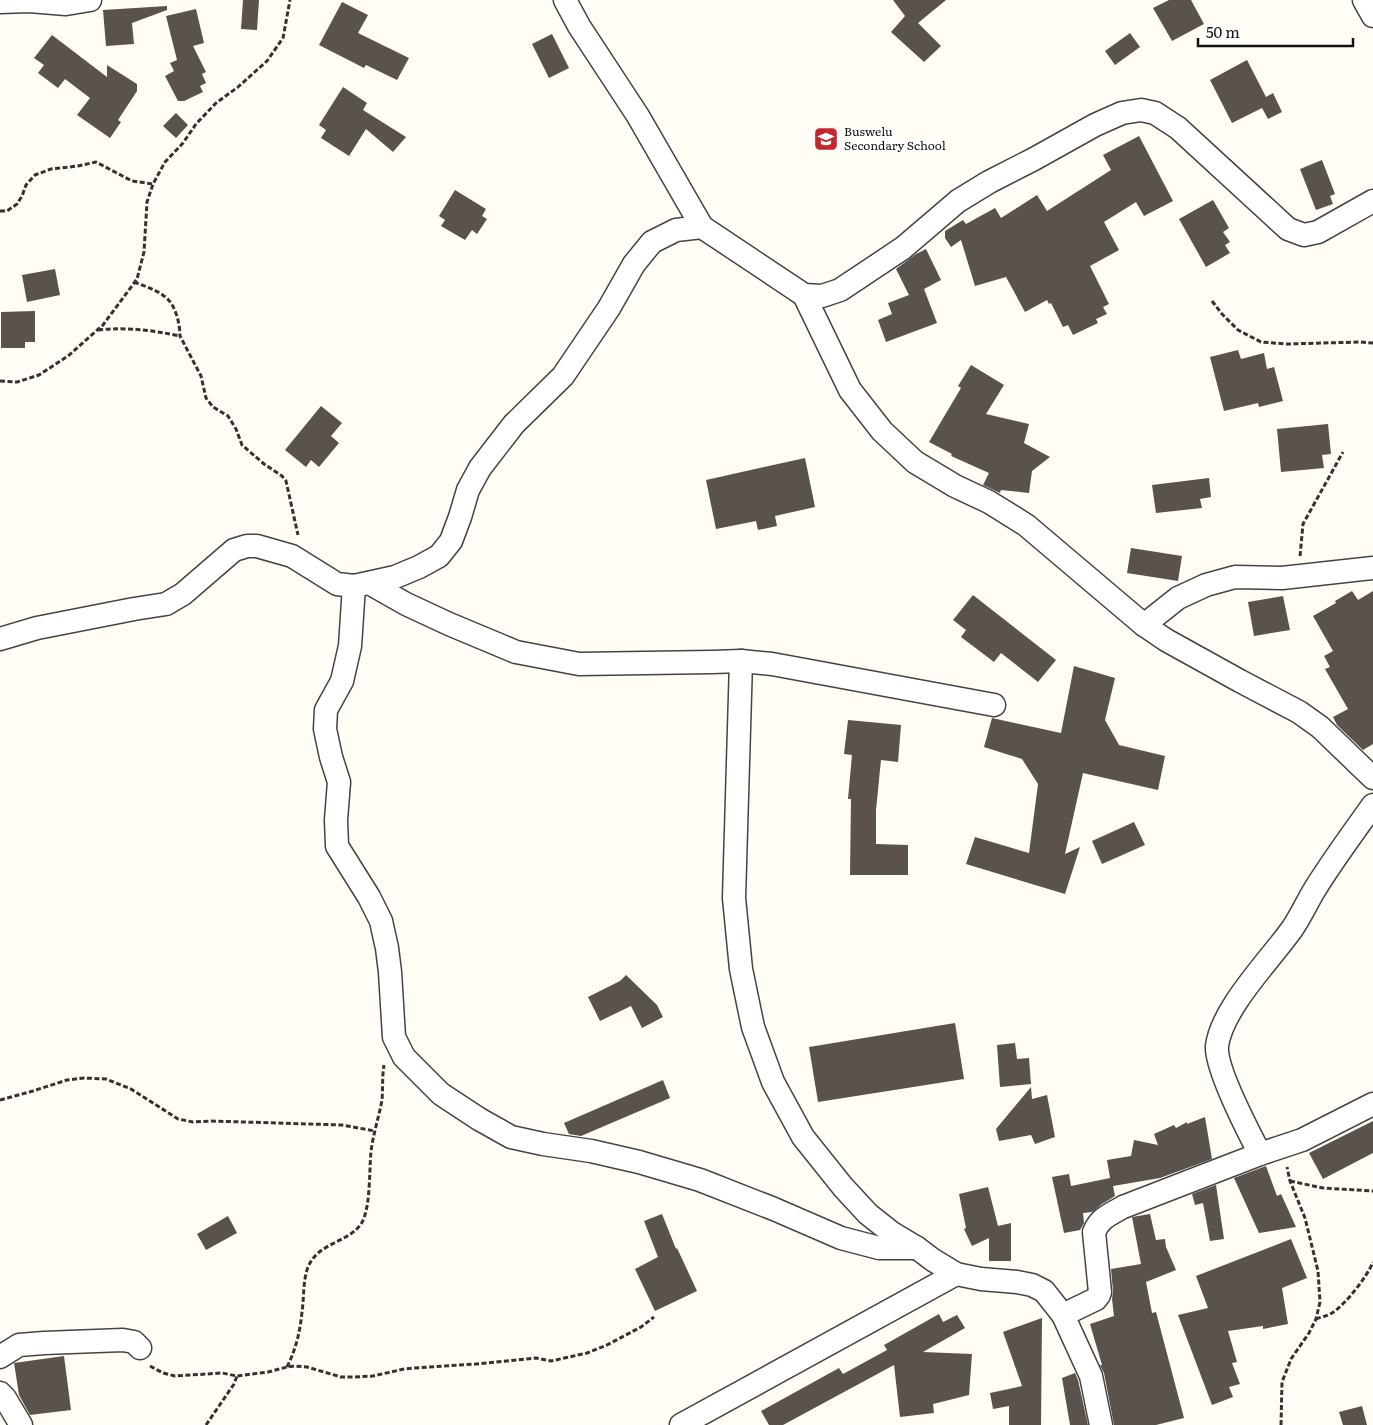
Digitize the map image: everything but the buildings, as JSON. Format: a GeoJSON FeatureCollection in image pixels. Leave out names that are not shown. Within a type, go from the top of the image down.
{"type":"FeatureCollection","features":[{"type":"Feature","properties":{"kind":"street"},"geometry":{"type":"LineString","coordinates":[[0,2],[29,0],[66,4],[90,0]]}},
{"type":"Feature","properties":{"kind":"street"},"geometry":{"type":"LineString","coordinates":[[565,0],[579,26],[638,116],[702,227],[804,296],[850,390],[882,430],[915,462],[1026,525],[1144,625],[1174,645],[1299,712],[1320,727],[1373,778]]}},
{"type":"Feature","properties":{"kind":"street"},"geometry":{"type":"LineString","coordinates":[[1364,0],[1373,16]]}},
{"type":"Feature","properties":{"kind":"street"},"geometry":{"type":"LineString","coordinates":[[804,296],[822,296],[840,290],[903,248],[958,201],[989,182],[1095,125],[1122,113],[1142,110],[1154,113],[1178,128],[1288,228],[1304,235],[1318,232],[1373,201]]}},
{"type":"Feature","properties":{"kind":"street"},"geometry":{"type":"LineString","coordinates":[[0,640],[37,628],[166,604],[183,594],[234,550],[246,546],[257,546],[292,556],[337,584],[362,584],[395,577],[439,556],[451,541],[468,490],[480,468],[514,424],[563,376],[609,308],[634,264],[652,242],[676,230],[702,227]]}},
{"type":"Feature","properties":{"kind":"street"},"geometry":{"type":"LineString","coordinates":[[1144,625],[1178,598],[1206,584],[1235,577],[1298,577],[1373,568]]}},
{"type":"Feature","properties":{"kind":"street"},"geometry":{"type":"LineString","coordinates":[[362,584],[516,652],[579,664],[740,661],[772,664],[994,705]]}},
{"type":"Feature","properties":{"kind":"street"},"geometry":{"type":"LineString","coordinates":[[362,584],[342,681],[326,710],[325,729],[339,782],[336,820],[337,846],[369,897],[381,921],[388,948],[394,1037],[404,1057],[441,1094],[479,1119],[512,1137],[542,1144],[591,1151],[639,1162],[700,1180],[841,1238],[879,1248],[917,1248]]}},
{"type":"Feature","properties":{"kind":"street"},"geometry":{"type":"LineString","coordinates":[[740,661],[734,898],[741,969],[753,1027],[773,1082],[803,1137],[843,1187],[868,1214],[892,1233],[956,1274],[981,1279],[1017,1282],[1032,1285],[1044,1291],[1063,1315],[1091,1376],[1101,1425]]}},
{"type":"Feature","properties":{"kind":"street"},"geometry":{"type":"LineString","coordinates":[[1260,1154],[1239,1112],[1220,1065],[1217,1048],[1220,1034],[1231,1011],[1293,928],[1328,869],[1373,805]]}},
{"type":"Feature","properties":{"kind":"street"},"geometry":{"type":"LineString","coordinates":[[1063,1315],[1096,1299],[1099,1295],[1094,1232],[1097,1224],[1104,1218],[1122,1207],[1260,1154],[1302,1140],[1373,1104]]}},
{"type":"Feature","properties":{"kind":"street"},"geometry":{"type":"LineString","coordinates":[[681,1425],[956,1274]]}},
{"type":"Feature","properties":{"kind":"street"},"geometry":{"type":"LineString","coordinates":[[0,1357],[19,1345],[44,1343],[123,1340],[134,1342],[140,1348]]}},
{"type":"Feature","properties":{"kind":"street"},"geometry":{"type":"LineString","coordinates":[[0,1393],[21,1425]]}},
{"type":"Feature","properties":{"kind":"path"},"geometry":{"type":"LineString","coordinates":[[0,381],[17,382],[39,375],[68,356],[103,325],[137,279],[144,252],[147,202],[153,184],[165,162],[184,143],[196,124],[216,103],[268,61],[284,38],[290,0]]}},
{"type":"Feature","properties":{"kind":"path"},"geometry":{"type":"LineString","coordinates":[[0,211],[7,211],[17,204],[26,186],[35,175],[51,169],[96,162],[132,181],[153,184]]}},
{"type":"Feature","properties":{"kind":"path"},"geometry":{"type":"LineString","coordinates":[[134,282],[166,297],[176,315],[180,336],[201,376],[206,398],[213,408],[228,416],[236,429],[242,445],[286,481],[301,548],[302,561]]}},
{"type":"Feature","properties":{"kind":"path"},"geometry":{"type":"LineString","coordinates":[[1212,301],[1238,330],[1261,342],[1288,344],[1373,343]]}},
{"type":"Feature","properties":{"kind":"path"},"geometry":{"type":"LineString","coordinates":[[98,330],[119,328],[147,329],[180,336]]}},
{"type":"Feature","properties":{"kind":"path"},"geometry":{"type":"LineString","coordinates":[[1298,577],[1303,524],[1344,452]]}},
{"type":"Feature","properties":{"kind":"path"},"geometry":{"type":"LineString","coordinates":[[287,1367],[300,1334],[304,1286],[308,1269],[324,1248],[352,1234],[362,1223],[367,1206],[371,1153],[382,1098],[386,1052],[394,1037]]}},
{"type":"Feature","properties":{"kind":"path"},"geometry":{"type":"LineString","coordinates":[[0,1100],[67,1080],[84,1078],[106,1079],[131,1089],[178,1119],[194,1122],[342,1125],[375,1130]]}},
{"type":"Feature","properties":{"kind":"path"},"geometry":{"type":"LineString","coordinates":[[1281,1425],[1282,1382],[1291,1359],[1316,1319],[1320,1302],[1318,1271],[1305,1218],[1290,1180],[1282,1147]]}},
{"type":"Feature","properties":{"kind":"path"},"geometry":{"type":"LineString","coordinates":[[1290,1180],[1323,1188],[1373,1191]]}},
{"type":"Feature","properties":{"kind":"path"},"geometry":{"type":"LineString","coordinates":[[1316,1319],[1333,1313],[1352,1294],[1371,1268],[1373,1262]]}},
{"type":"Feature","properties":{"kind":"path"},"geometry":{"type":"LineString","coordinates":[[140,1348],[149,1365],[163,1373],[175,1376],[222,1373],[237,1376],[268,1372],[287,1367],[306,1367],[341,1377],[373,1376],[410,1368],[536,1358],[560,1360],[587,1353],[607,1345],[641,1327],[654,1317]]}},
{"type":"Feature","properties":{"kind":"path"},"geometry":{"type":"LineString","coordinates":[[206,1425],[234,1384],[237,1376]]}},
{"type":"Feature","properties":{"kind":"place","name":"Buswelu Secondary School"},"geometry":{"type":"Point","coordinates":[826,139]}}]}
